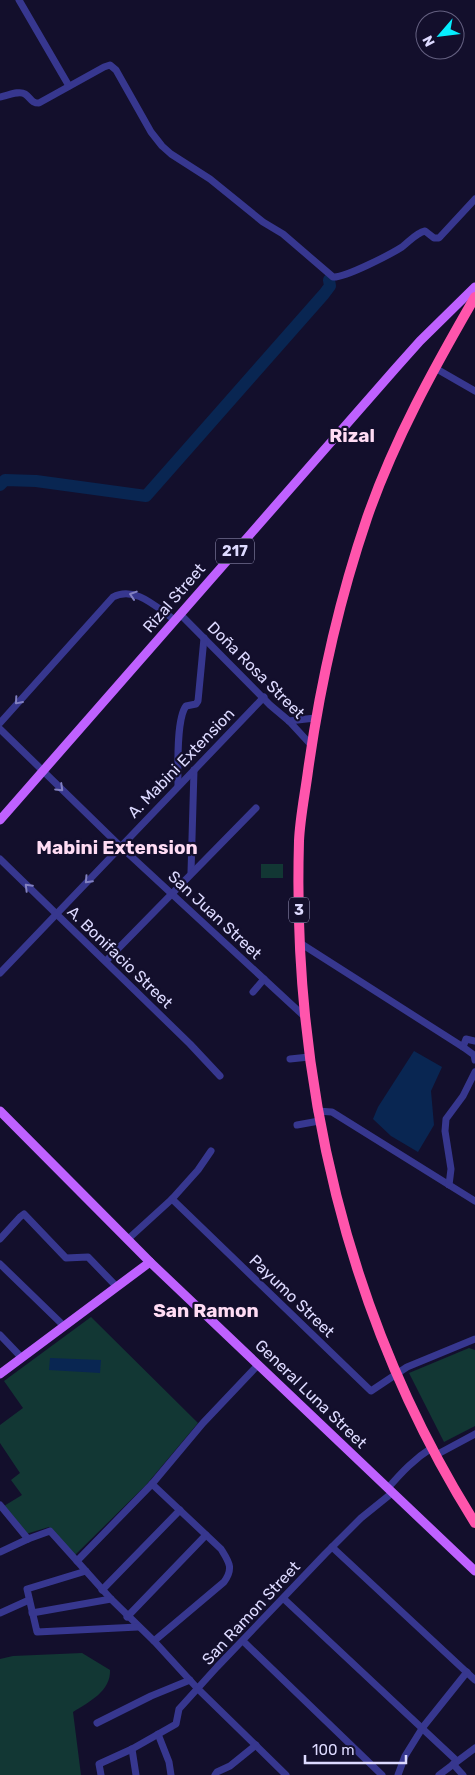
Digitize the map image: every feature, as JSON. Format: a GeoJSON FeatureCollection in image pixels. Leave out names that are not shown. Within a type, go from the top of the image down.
{"type":"FeatureCollection","features":[{"type":"Feature","properties":{"kind":"highway","name":"3"},"geometry":{"type":"LineString","coordinates":[[475,296],[402,431],[367,517],[330,644],[315,718],[300,838],[300,943],[305,1016],[318,1116],[330,1173],[352,1256],[376,1323],[397,1373],[434,1451],[475,1523]]}},
{"type":"Feature","properties":{"kind":"main road","name":"Rizal Street"},"geometry":{"type":"LineString","coordinates":[[0,820],[408,355],[475,287]]}},
{"type":"Feature","properties":{"kind":"main road","name":"General Luna Street"},"geometry":{"type":"LineString","coordinates":[[0,1111],[127,1240],[475,1571]]}},
{"type":"Feature","properties":{"kind":"main road"},"geometry":{"type":"LineString","coordinates":[[0,1374],[150,1262]]}},
{"type":"Feature","properties":{"kind":"street"},"geometry":{"type":"LineString","coordinates":[[19,0],[69,86]]}},
{"type":"Feature","properties":{"kind":"street"},"geometry":{"type":"LineString","coordinates":[[0,97],[21,93],[26,94],[32,102],[39,103],[108,65],[113,67],[162,146],[210,179],[263,222],[283,234],[333,277],[340,277],[350,273],[391,253],[405,245],[420,232],[425,231],[434,238],[439,238],[475,199]]}},
{"type":"Feature","properties":{"kind":"street"},"geometry":{"type":"LineString","coordinates":[[435,368],[475,391]]}},
{"type":"Feature","properties":{"kind":"street","name":"Doña Rosa Street"},"geometry":{"type":"LineString","coordinates":[[0,723],[113,597],[124,592],[138,595],[177,617],[204,638],[312,746]]}},
{"type":"Feature","properties":{"kind":"street"},"geometry":{"type":"LineString","coordinates":[[178,786],[178,740],[182,712],[186,706],[196,704],[198,701],[204,638]]}},
{"type":"Feature","properties":{"kind":"street","name":"A. Mabini Extension"},"geometry":{"type":"LineString","coordinates":[[0,973],[264,698]]}},
{"type":"Feature","properties":{"kind":"street"},"geometry":{"type":"LineString","coordinates":[[289,721],[315,718]]}},
{"type":"Feature","properties":{"kind":"street","name":"San Juan Street"},"geometry":{"type":"LineString","coordinates":[[0,729],[171,894],[305,1016]]}},
{"type":"Feature","properties":{"kind":"street"},"geometry":{"type":"LineString","coordinates":[[191,872],[194,770]]}},
{"type":"Feature","properties":{"kind":"street"},"geometry":{"type":"LineString","coordinates":[[106,961],[191,872],[256,808]]}},
{"type":"Feature","properties":{"kind":"street","name":"A. Bonifacio Street"},"geometry":{"type":"LineString","coordinates":[[0,859],[106,961],[220,1076]]}},
{"type":"Feature","properties":{"kind":"street"},"geometry":{"type":"LineString","coordinates":[[300,943],[474,1055],[475,1060]]}},
{"type":"Feature","properties":{"kind":"street"},"geometry":{"type":"LineString","coordinates":[[252,992],[264,979]]}},
{"type":"Feature","properties":{"kind":"street"},"geometry":{"type":"LineString","coordinates":[[463,1048],[466,1038],[475,1041]]}},
{"type":"Feature","properties":{"kind":"street"},"geometry":{"type":"LineString","coordinates":[[290,1059],[309,1057]]}},
{"type":"Feature","properties":{"kind":"street"},"geometry":{"type":"LineString","coordinates":[[449,1184],[451,1169],[444,1131],[446,1119],[463,1096],[475,1072]]}},
{"type":"Feature","properties":{"kind":"street"},"geometry":{"type":"LineString","coordinates":[[297,1125],[332,1112],[475,1201]]}},
{"type":"Feature","properties":{"kind":"street"},"geometry":{"type":"LineString","coordinates":[[127,1240],[172,1198],[198,1170],[211,1151]]}},
{"type":"Feature","properties":{"kind":"street","name":"Payumo Street"},"geometry":{"type":"LineString","coordinates":[[172,1198],[371,1391],[397,1373]]}},
{"type":"Feature","properties":{"kind":"street"},"geometry":{"type":"LineString","coordinates":[[0,1239],[24,1214],[66,1258],[88,1257],[116,1287]]}},
{"type":"Feature","properties":{"kind":"street"},"geometry":{"type":"LineString","coordinates":[[0,1264],[64,1326]]}},
{"type":"Feature","properties":{"kind":"street"},"geometry":{"type":"LineString","coordinates":[[0,1335],[22,1358]]}},
{"type":"Feature","properties":{"kind":"street"},"geometry":{"type":"LineString","coordinates":[[397,1373],[407,1367],[475,1339]]}},
{"type":"Feature","properties":{"kind":"street"},"geometry":{"type":"LineString","coordinates":[[77,1560],[152,1484],[203,1423],[258,1365]]}},
{"type":"Feature","properties":{"kind":"street","name":"San Ramon Street"},"geometry":{"type":"LineString","coordinates":[[101,1775],[99,1764],[132,1749],[176,1724],[179,1709],[332,1547],[390,1490],[407,1466],[416,1458],[475,1434]]}},
{"type":"Feature","properties":{"kind":"street"},"geometry":{"type":"LineString","coordinates":[[152,1484],[221,1549],[228,1560],[230,1569],[224,1582],[154,1641]]}},
{"type":"Feature","properties":{"kind":"street"},"geometry":{"type":"LineString","coordinates":[[0,1506],[28,1539]]}},
{"type":"Feature","properties":{"kind":"street"},"geometry":{"type":"LineString","coordinates":[[102,1590],[180,1510]]}},
{"type":"Feature","properties":{"kind":"street"},"geometry":{"type":"LineString","coordinates":[[0,1552],[50,1531],[111,1600],[286,1775]]}},
{"type":"Feature","properties":{"kind":"street"},"geometry":{"type":"LineString","coordinates":[[127,1616],[206,1535]]}},
{"type":"Feature","properties":{"kind":"street"},"geometry":{"type":"LineString","coordinates":[[332,1547],[475,1680]]}},
{"type":"Feature","properties":{"kind":"street"},"geometry":{"type":"LineString","coordinates":[[86,1571],[27,1589],[37,1632],[138,1627]]}},
{"type":"Feature","properties":{"kind":"street"},"geometry":{"type":"LineString","coordinates":[[284,1599],[423,1728],[455,1762],[463,1775]]}},
{"type":"Feature","properties":{"kind":"street"},"geometry":{"type":"LineString","coordinates":[[0,1613],[29,1600]]}},
{"type":"Feature","properties":{"kind":"street"},"geometry":{"type":"LineString","coordinates":[[32,1614],[111,1600]]}},
{"type":"Feature","properties":{"kind":"street"},"geometry":{"type":"LineString","coordinates":[[244,1641],[382,1775]]}},
{"type":"Feature","properties":{"kind":"street"},"geometry":{"type":"LineString","coordinates":[[398,1775],[405,1756],[423,1728],[467,1672]]}},
{"type":"Feature","properties":{"kind":"street"},"geometry":{"type":"LineString","coordinates":[[97,1724],[151,1696],[190,1680]]}},
{"type":"Feature","properties":{"kind":"street"},"geometry":{"type":"LineString","coordinates":[[158,1734],[169,1762],[171,1775]]}},
{"type":"Feature","properties":{"kind":"street"},"geometry":{"type":"LineString","coordinates":[[215,1775],[217,1772],[230,1766],[256,1745]]}},
{"type":"Feature","properties":{"kind":"street"},"geometry":{"type":"LineString","coordinates":[[439,1775],[475,1748]]}},
{"type":"Feature","properties":{"kind":"street"},"geometry":{"type":"LineString","coordinates":[[132,1749],[136,1775]]}},
{"type":"Feature","properties":{"kind":"green space"},"geometry":{"type":"Polygon","coordinates":[[[261,864],[283,864],[283,878],[261,878],[261,864]]]}},
{"type":"Feature","properties":{"kind":"green space"},"geometry":{"type":"Polygon","coordinates":[[[91,1317],[198,1423],[146,1485],[75,1555],[49,1527],[26,1534],[4,1506],[22,1495],[11,1480],[20,1473],[0,1443],[0,1425],[23,1408],[4,1381],[91,1317]]]}},
{"type":"Feature","properties":{"kind":"green space"},"geometry":{"type":"Polygon","coordinates":[[[469,1348],[475,1350],[475,1426],[444,1442],[409,1373],[469,1348]]]}},
{"type":"Feature","properties":{"kind":"green space"},"geometry":{"type":"Polygon","coordinates":[[[82,1653],[110,1670],[107,1684],[103,1690],[92,1700],[73,1712],[81,1775],[0,1775],[0,1659],[13,1656],[82,1653]]]}},
{"type":"Feature","properties":{"kind":"water"},"geometry":{"type":"Polygon","coordinates":[[[414,1051],[442,1067],[431,1091],[434,1125],[418,1152],[391,1136],[373,1119],[378,1107],[414,1051]]]}},
{"type":"Feature","properties":{"kind":"water"},"geometry":{"type":"Polygon","coordinates":[[[50,1358],[101,1360],[100,1373],[49,1370],[50,1358]]]}},
{"type":"Feature","properties":{"kind":"waterway"},"geometry":{"type":"LineString","coordinates":[[0,485],[5,480],[36,481],[146,496],[324,294],[330,286],[329,280]]}},
{"type":"Feature","properties":{"kind":"district","name":"Rizal"},"geometry":{"type":"Point","coordinates":[352,435]}},
{"type":"Feature","properties":{"kind":"district","name":"Mabini Extension"},"geometry":{"type":"Point","coordinates":[117,847]}},
{"type":"Feature","properties":{"kind":"district","name":"San Ramon"},"geometry":{"type":"Point","coordinates":[206,1310]}}]}
